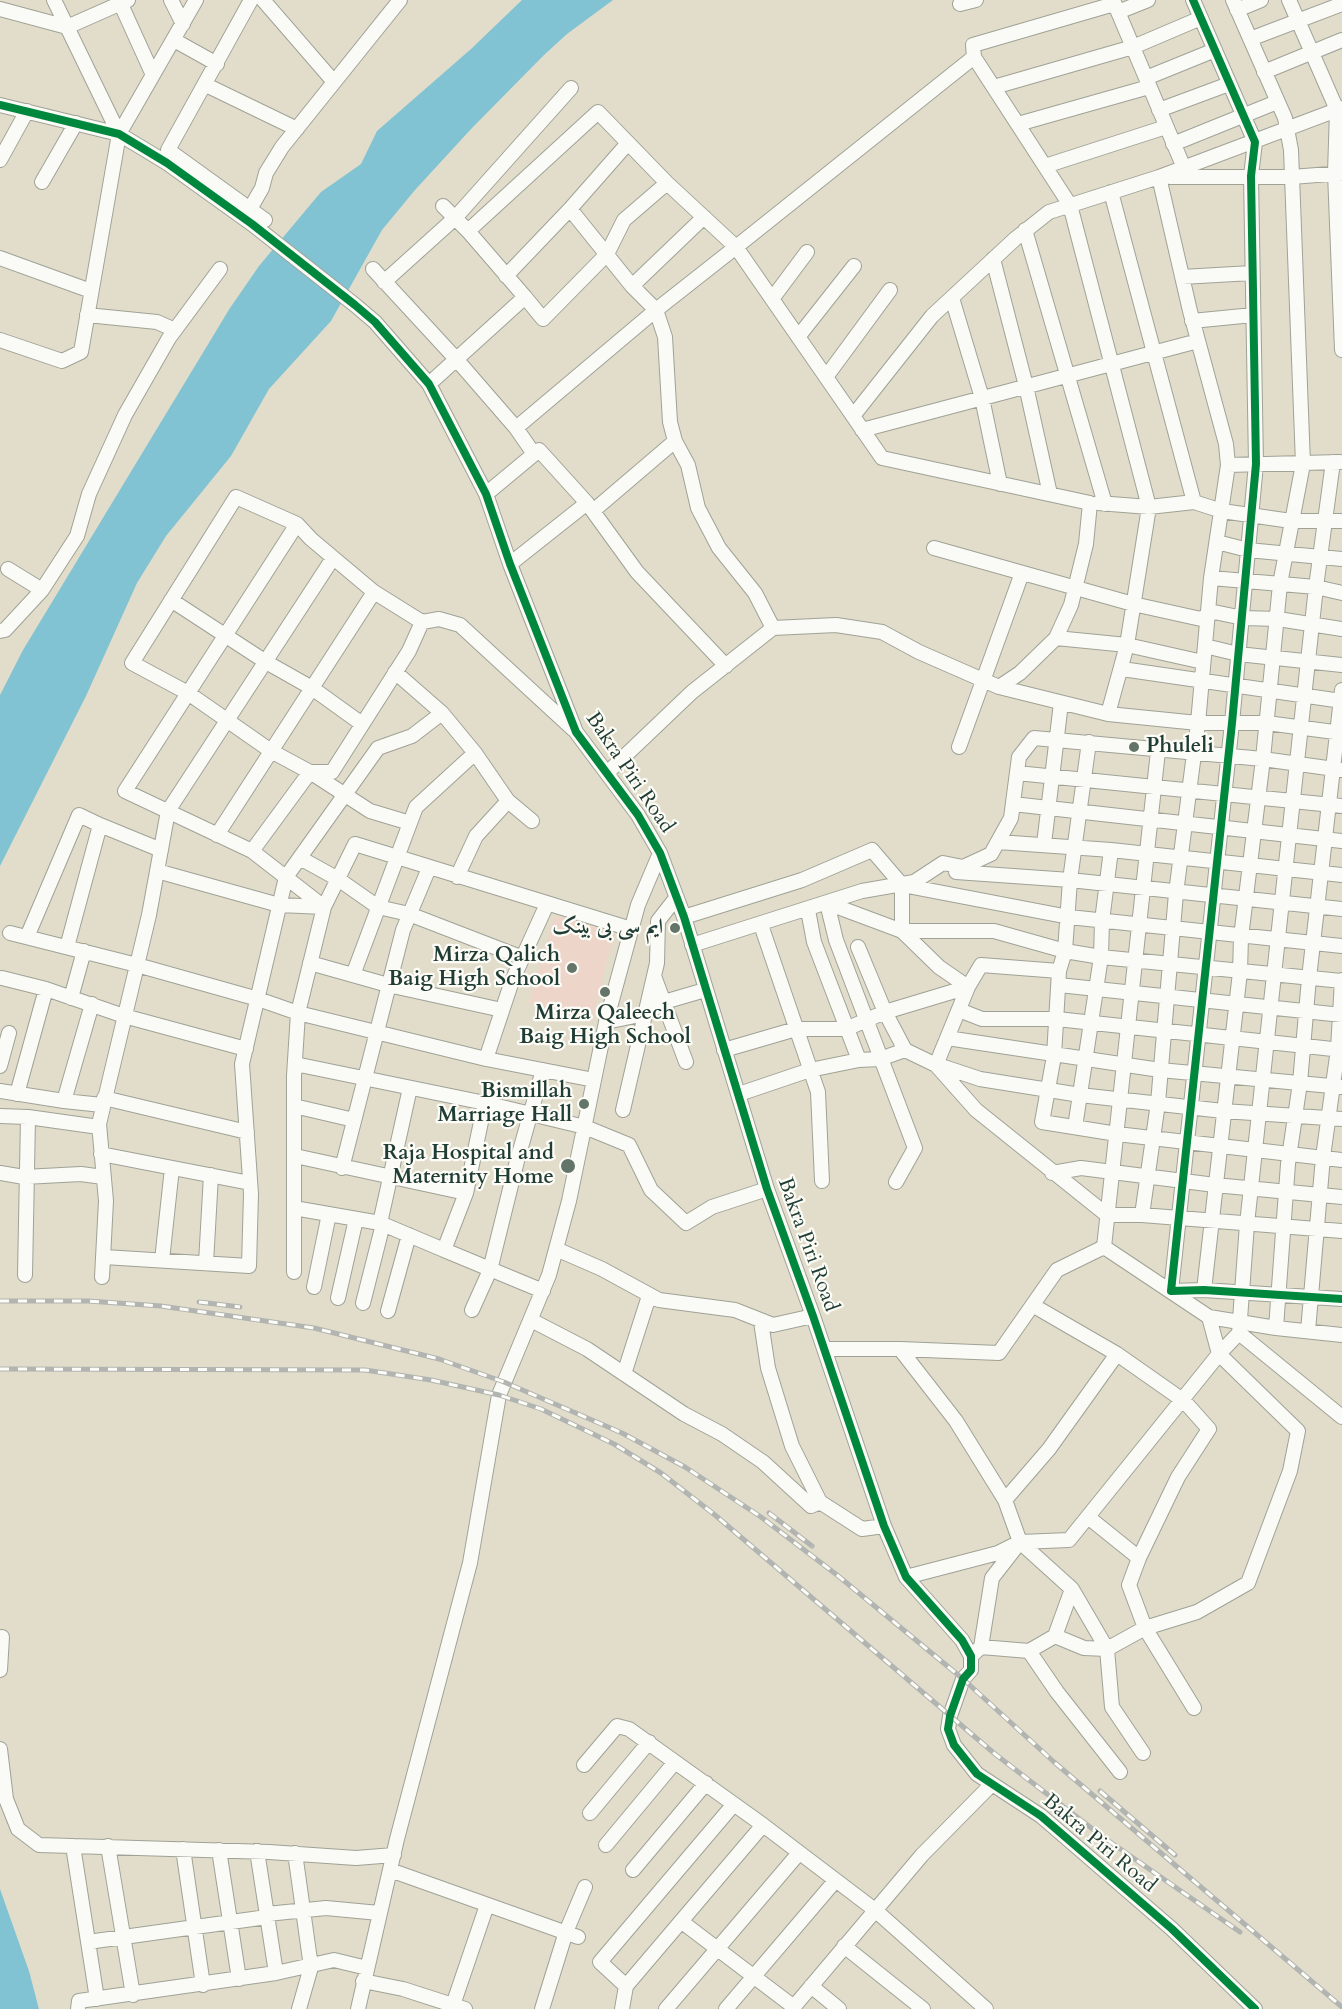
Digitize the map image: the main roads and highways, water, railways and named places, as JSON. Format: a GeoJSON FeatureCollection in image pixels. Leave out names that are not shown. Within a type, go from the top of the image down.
{"type":"FeatureCollection","features":[{"type":"Feature","properties":{"kind":"water"},"geometry":{"type":"Polygon","coordinates":[[[522,0],[613,0],[567,34],[544,55],[415,190],[382,230],[331,321],[269,389],[231,456],[166,536],[137,583],[86,696],[0,866],[0,695],[23,650],[230,308],[259,266],[321,192],[361,164],[377,131],[471,49],[522,0]]]}},
{"type":"Feature","properties":{"kind":"water"},"geometry":{"type":"Polygon","coordinates":[[[0,1889],[29,1971],[39,2009],[0,2009],[0,1889]]]}},
{"type":"Feature","properties":{"kind":"railway"},"geometry":{"type":"LineString","coordinates":[[0,1301],[88,1301],[161,1306],[314,1328],[439,1359],[504,1382],[622,1433],[685,1467],[761,1517],[837,1575],[963,1679],[1054,1762],[1342,2007]]}},
{"type":"Feature","properties":{"kind":"railway"},"geometry":{"type":"LineString","coordinates":[[199,1302],[240,1307]]}},
{"type":"Feature","properties":{"kind":"railway"},"geometry":{"type":"LineString","coordinates":[[0,1369],[365,1370],[431,1380],[499,1395],[541,1409],[614,1444],[661,1473],[715,1515],[995,1754],[1103,1837],[1240,1932]]}},
{"type":"Feature","properties":{"kind":"railway"},"geometry":{"type":"LineString","coordinates":[[769,1513],[812,1546]]}},
{"type":"Feature","properties":{"kind":"railway"},"geometry":{"type":"LineString","coordinates":[[1100,1791],[1175,1855]]}},
{"type":"Feature","properties":{"kind":"place","name":"Phuleli"},"geometry":{"type":"Point","coordinates":[1134,747]}},
{"type":"Feature","properties":{"kind":"place","name":"ایم سی بی بینک"},"geometry":{"type":"Point","coordinates":[675,928]}},
{"type":"Feature","properties":{"kind":"place","name":"Mirza Qalich Baig High School"},"geometry":{"type":"Point","coordinates":[572,968]}},
{"type":"Feature","properties":{"kind":"place","name":"Mirza Qaleech Baig High School"},"geometry":{"type":"Point","coordinates":[605,992]}},
{"type":"Feature","properties":{"kind":"place","name":"Bismillah Marriage Hall"},"geometry":{"type":"Point","coordinates":[584,1104]}},
{"type":"Feature","properties":{"kind":"place","name":"Raja Hospital and Maternity Home"},"geometry":{"type":"Point","coordinates":[568,1166]}}]}
